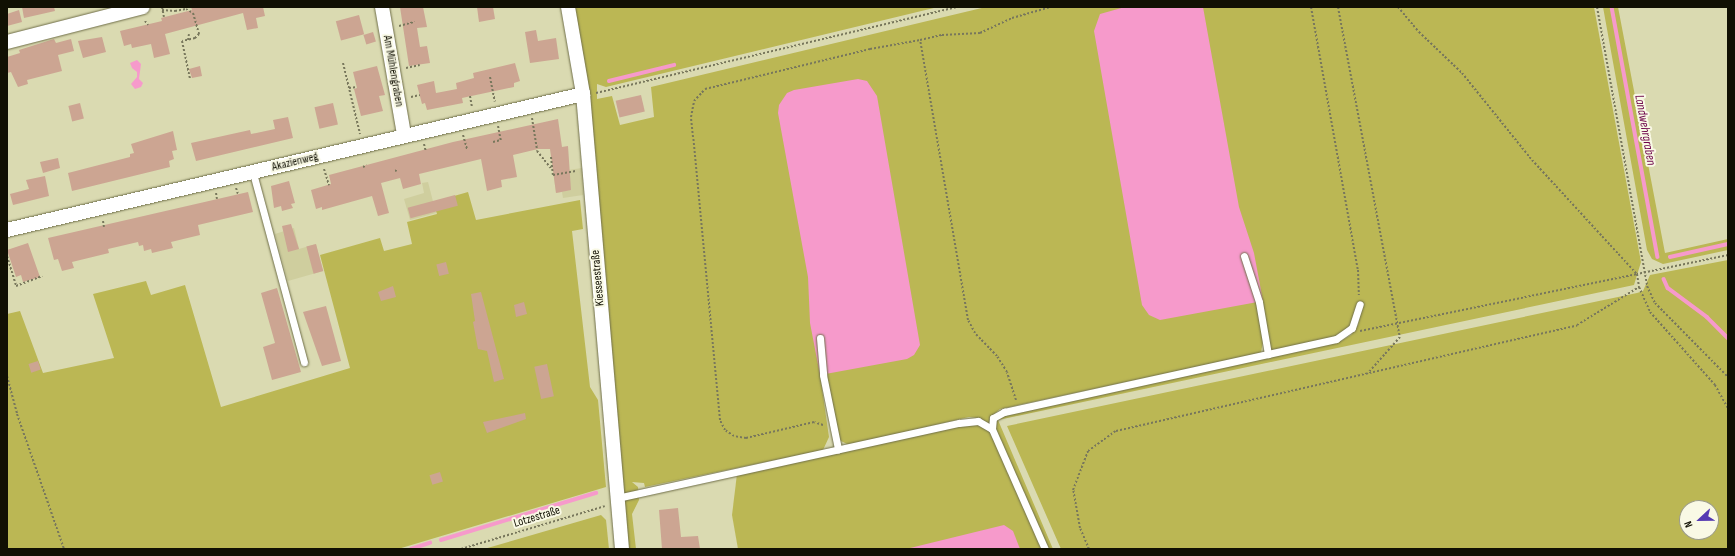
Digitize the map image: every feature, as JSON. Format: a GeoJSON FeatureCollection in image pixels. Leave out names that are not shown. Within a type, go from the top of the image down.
{"type":"FeatureCollection","features":[{"type":"Feature","properties":{"kind":"street"},"geometry":{"type":"LineString","coordinates":[[7,42],[143,7]]}},
{"type":"Feature","properties":{"kind":"street","name":"Am Mühlengraben"},"geometry":{"type":"LineString","coordinates":[[382,7],[404,135]]}},
{"type":"Feature","properties":{"kind":"street","name":"Kiesseestraße"},"geometry":{"type":"LineString","coordinates":[[568,7],[589,93],[589,170],[622,549]]}},
{"type":"Feature","properties":{"kind":"street","name":"Akazienweg"},"geometry":{"type":"LineString","coordinates":[[7,230],[253,173],[530,105],[589,93]]}},
{"type":"Feature","properties":{"kind":"lane"},"geometry":{"type":"LineString","coordinates":[[253,173],[304,362]]}},
{"type":"Feature","properties":{"kind":"lane"},"geometry":{"type":"LineString","coordinates":[[1244,256],[1259,302],[1268,354]]}},
{"type":"Feature","properties":{"kind":"lane"},"geometry":{"type":"LineString","coordinates":[[1045,549],[992,429],[993,418],[997,415],[1019,409],[1336,339],[1346,335],[1356,322],[1360,304]]}},
{"type":"Feature","properties":{"kind":"lane"},"geometry":{"type":"LineString","coordinates":[[820,338],[823,374],[838,450]]}},
{"type":"Feature","properties":{"kind":"lane"},"geometry":{"type":"LineString","coordinates":[[618,500],[968,421],[978,421],[992,429]]}},
{"type":"Feature","properties":{"kind":"path"},"geometry":{"type":"LineString","coordinates":[[589,93],[957,7]]}},
{"type":"Feature","properties":{"kind":"path"},"geometry":{"type":"LineString","coordinates":[[834,433],[824,425],[814,422],[746,438],[734,436],[725,430],[720,420],[691,117],[694,101],[705,89],[870,49],[920,40],[942,34],[980,33],[1012,18],[1050,7]]}},
{"type":"Feature","properties":{"kind":"path"},"geometry":{"type":"LineString","coordinates":[[1311,7],[1358,270],[1360,304]]}},
{"type":"Feature","properties":{"kind":"path"},"geometry":{"type":"LineString","coordinates":[[1338,7],[1400,336],[1367,373]]}},
{"type":"Feature","properties":{"kind":"path"},"geometry":{"type":"LineString","coordinates":[[1398,7],[1419,32],[1462,73],[1532,160],[1638,274],[1639,287],[1650,312],[1715,385],[1728,408]]}},
{"type":"Feature","properties":{"kind":"path"},"geometry":{"type":"LineString","coordinates":[[1597,7],[1644,273],[1655,303],[1728,377]]}},
{"type":"Feature","properties":{"kind":"path"},"geometry":{"type":"LineString","coordinates":[[164,17],[162,8],[175,12],[186,9],[193,13],[199,34],[188,40],[182,41],[190,78]]}},
{"type":"Feature","properties":{"kind":"path"},"geometry":{"type":"LineString","coordinates":[[386,28],[414,22]]}},
{"type":"Feature","properties":{"kind":"path"},"geometry":{"type":"LineString","coordinates":[[188,40],[189,34]]}},
{"type":"Feature","properties":{"kind":"path"},"geometry":{"type":"LineString","coordinates":[[920,40],[968,320],[975,333],[997,356],[1007,372],[1019,409]]}},
{"type":"Feature","properties":{"kind":"path"},"geometry":{"type":"LineString","coordinates":[[343,64],[363,145]]}},
{"type":"Feature","properties":{"kind":"path"},"geometry":{"type":"LineString","coordinates":[[349,88],[357,87]]}},
{"type":"Feature","properties":{"kind":"path"},"geometry":{"type":"LineString","coordinates":[[530,105],[536,137],[536,151],[551,168]]}},
{"type":"Feature","properties":{"kind":"path"},"geometry":{"type":"LineString","coordinates":[[494,142],[501,140]]}},
{"type":"Feature","properties":{"kind":"path"},"geometry":{"type":"LineString","coordinates":[[321,156],[328,185]]}},
{"type":"Feature","properties":{"kind":"path"},"geometry":{"type":"LineString","coordinates":[[551,157],[551,168],[553,175],[589,170]]}},
{"type":"Feature","properties":{"kind":"path"},"geometry":{"type":"LineString","coordinates":[[363,167],[367,165]]}},
{"type":"Feature","properties":{"kind":"path"},"geometry":{"type":"LineString","coordinates":[[1346,335],[1728,255]]}},
{"type":"Feature","properties":{"kind":"path"},"geometry":{"type":"LineString","coordinates":[[7,256],[16,286],[42,276]]}},
{"type":"Feature","properties":{"kind":"path"},"geometry":{"type":"LineString","coordinates":[[1088,549],[1080,528],[1073,490],[1088,451],[1116,431],[1577,325],[1639,287]]}},
{"type":"Feature","properties":{"kind":"path"},"geometry":{"type":"LineString","coordinates":[[7,376],[17,414],[64,549]]}},
{"type":"Feature","properties":{"kind":"path","name":"Lotzestraße"},"geometry":{"type":"LineString","coordinates":[[461,549],[618,500]]}},
{"type":"Feature","properties":{"kind":"shaded area"},"geometry":{"type":"Polygon","coordinates":[[[574,7],[938,7],[606,87],[597,84],[597,99],[612,96],[620,125],[654,117],[651,87],[986,7],[1594,7],[1641,262],[1634,285],[998,420],[1053,549],[1048,549],[995,427],[997,419],[1004,414],[1341,341],[1351,335],[1358,325],[1362,305],[1349,326],[1337,337],[1270,351],[1263,301],[1256,302],[1263,341],[1261,353],[1000,409],[992,416],[989,423],[978,418],[969,417],[849,445],[839,440],[820,375],[829,437],[823,450],[645,487],[644,483],[632,482],[638,487],[639,500],[632,514],[636,549],[626,549],[574,7]]]}},
{"type":"Feature","properties":{"kind":"shaded area"},"geometry":{"type":"Polygon","coordinates":[[[1125,7],[1203,7],[1239,207],[1254,253],[1263,301],[1160,320],[1149,315],[1142,305],[1094,31],[1100,14],[1125,7]]]}},
{"type":"Feature","properties":{"kind":"shaded area"},"geometry":{"type":"Polygon","coordinates":[[[1603,7],[1618,7],[1665,253],[1728,239],[1728,250],[1663,264],[1652,259],[1647,250],[1603,7]]]}},
{"type":"Feature","properties":{"kind":"shaded area"},"geometry":{"type":"Polygon","coordinates":[[[137,60],[141,64],[139,79],[143,83],[141,87],[135,89],[131,84],[137,77],[137,72],[132,68],[130,63],[137,60]]]}},
{"type":"Feature","properties":{"kind":"shaded area"},"geometry":{"type":"Polygon","coordinates":[[[858,79],[867,81],[877,96],[920,345],[914,355],[907,359],[820,375],[810,323],[808,277],[778,113],[779,105],[787,93],[794,90],[858,79]]]}},
{"type":"Feature","properties":{"kind":"shaded area"},"geometry":{"type":"Polygon","coordinates":[[[582,168],[583,195],[563,198],[562,192],[556,193],[554,177],[568,170],[582,168]]]}},
{"type":"Feature","properties":{"kind":"shaded area"},"geometry":{"type":"Polygon","coordinates":[[[428,182],[436,213],[410,220],[404,199],[424,193],[422,183],[428,182]]]}},
{"type":"Feature","properties":{"kind":"shaded area"},"geometry":{"type":"Polygon","coordinates":[[[468,192],[476,220],[580,200],[583,229],[572,231],[590,387],[598,400],[606,487],[398,549],[7,549],[7,314],[20,311],[43,373],[114,358],[93,294],[146,281],[151,295],[185,285],[221,407],[350,368],[320,255],[380,238],[384,251],[412,244],[407,222],[437,214],[433,202],[468,192]]]}},
{"type":"Feature","properties":{"kind":"shaded area"},"geometry":{"type":"Polygon","coordinates":[[[294,228],[299,249],[316,244],[323,271],[288,281],[275,234],[294,228]]]}},
{"type":"Feature","properties":{"kind":"shaded area"},"geometry":{"type":"Polygon","coordinates":[[[1728,260],[1728,549],[1061,549],[1007,426],[1637,293],[1643,291],[1650,275],[1728,260]]]}},
{"type":"Feature","properties":{"kind":"shaded area"},"geometry":{"type":"Polygon","coordinates":[[[978,424],[990,432],[1042,549],[738,549],[732,515],[737,474],[961,425],[978,424]]]}},
{"type":"Feature","properties":{"kind":"shaded area"},"geometry":{"type":"Polygon","coordinates":[[[601,515],[606,520],[609,549],[484,549],[601,515]]]}},
{"type":"Feature","properties":{"kind":"shaded area"},"geometry":{"type":"Polygon","coordinates":[[[1004,525],[1013,531],[1020,549],[906,549],[1004,525]]]}},
{"type":"Feature","properties":{"kind":"building"},"geometry":{"type":"Polygon","coordinates":[[[22,7],[54,7],[55,11],[24,18],[22,7]]]}},
{"type":"Feature","properties":{"kind":"building"},"geometry":{"type":"Polygon","coordinates":[[[191,7],[263,7],[265,16],[256,18],[258,28],[247,30],[243,13],[165,34],[170,54],[154,58],[151,44],[132,48],[131,44],[124,46],[120,31],[162,21],[161,18],[192,10],[191,7]]]}},
{"type":"Feature","properties":{"kind":"building"},"geometry":{"type":"Polygon","coordinates":[[[400,7],[423,7],[427,27],[417,28],[420,47],[427,46],[430,63],[409,66],[400,7]]]}},
{"type":"Feature","properties":{"kind":"building"},"geometry":{"type":"Polygon","coordinates":[[[477,7],[493,7],[495,19],[479,22],[477,7]]]}},
{"type":"Feature","properties":{"kind":"building"},"geometry":{"type":"Polygon","coordinates":[[[19,10],[22,22],[7,26],[7,14],[19,10]]]}},
{"type":"Feature","properties":{"kind":"building"},"geometry":{"type":"Polygon","coordinates":[[[359,15],[364,34],[341,41],[336,21],[359,15]]]}},
{"type":"Feature","properties":{"kind":"building"},"geometry":{"type":"Polygon","coordinates":[[[536,30],[538,41],[556,38],[559,59],[530,63],[525,32],[536,30]]]}},
{"type":"Feature","properties":{"kind":"building"},"geometry":{"type":"Polygon","coordinates":[[[373,32],[376,42],[366,44],[363,35],[373,32]]]}},
{"type":"Feature","properties":{"kind":"building"},"geometry":{"type":"Polygon","coordinates":[[[102,37],[106,52],[83,58],[78,41],[102,37]]]}},
{"type":"Feature","properties":{"kind":"building"},"geometry":{"type":"Polygon","coordinates":[[[54,39],[56,43],[71,39],[74,51],[58,55],[62,71],[27,80],[28,84],[18,87],[11,72],[7,73],[7,57],[20,53],[19,50],[54,39]]]}},
{"type":"Feature","properties":{"kind":"building"},"geometry":{"type":"Polygon","coordinates":[[[515,63],[520,81],[514,83],[514,87],[462,98],[463,103],[427,110],[425,103],[422,104],[417,85],[434,81],[436,93],[457,89],[456,83],[474,78],[473,73],[515,63]]]}},
{"type":"Feature","properties":{"kind":"building"},"geometry":{"type":"Polygon","coordinates":[[[200,66],[202,76],[192,78],[189,69],[200,66]]]}},
{"type":"Feature","properties":{"kind":"building"},"geometry":{"type":"Polygon","coordinates":[[[377,66],[385,95],[379,96],[383,111],[361,116],[354,89],[357,88],[353,72],[377,66]]]}},
{"type":"Feature","properties":{"kind":"building"},"geometry":{"type":"Polygon","coordinates":[[[641,95],[645,112],[619,117],[616,101],[641,95]]]}},
{"type":"Feature","properties":{"kind":"building"},"geometry":{"type":"Polygon","coordinates":[[[80,103],[84,119],[72,121],[68,106],[80,103]]]}},
{"type":"Feature","properties":{"kind":"building"},"geometry":{"type":"Polygon","coordinates":[[[333,103],[338,124],[319,129],[314,107],[333,103]]]}},
{"type":"Feature","properties":{"kind":"building"},"geometry":{"type":"Polygon","coordinates":[[[288,117],[293,138],[196,161],[191,143],[250,130],[251,134],[275,129],[273,120],[288,117]]]}},
{"type":"Feature","properties":{"kind":"building"},"geometry":{"type":"Polygon","coordinates":[[[558,119],[562,147],[568,146],[571,190],[556,193],[550,149],[538,149],[513,155],[517,177],[501,180],[502,187],[487,191],[481,159],[419,174],[421,184],[403,189],[400,178],[381,183],[389,213],[378,216],[372,196],[322,210],[322,207],[316,209],[311,190],[331,184],[329,175],[453,142],[558,119]]]}},
{"type":"Feature","properties":{"kind":"building"},"geometry":{"type":"Polygon","coordinates":[[[173,131],[177,150],[172,151],[174,159],[169,161],[170,167],[72,191],[68,173],[130,157],[130,154],[134,153],[131,144],[173,131]]]}},
{"type":"Feature","properties":{"kind":"building"},"geometry":{"type":"Polygon","coordinates":[[[58,158],[60,168],[43,173],[40,162],[58,158]]]}},
{"type":"Feature","properties":{"kind":"building"},"geometry":{"type":"Polygon","coordinates":[[[45,176],[49,196],[13,205],[10,194],[29,189],[26,180],[45,176]]]}},
{"type":"Feature","properties":{"kind":"building"},"geometry":{"type":"Polygon","coordinates":[[[289,181],[295,203],[291,204],[293,208],[282,211],[281,206],[274,208],[271,186],[289,181]]]}},
{"type":"Feature","properties":{"kind":"building"},"geometry":{"type":"Polygon","coordinates":[[[248,192],[253,212],[198,225],[200,235],[171,242],[173,248],[152,253],[151,249],[144,251],[143,245],[139,246],[138,242],[108,249],[109,253],[72,262],[74,268],[62,271],[58,259],[54,260],[48,238],[248,192]]]}},
{"type":"Feature","properties":{"kind":"building"},"geometry":{"type":"Polygon","coordinates":[[[455,195],[458,206],[411,218],[408,208],[455,195]]]}},
{"type":"Feature","properties":{"kind":"building"},"geometry":{"type":"Polygon","coordinates":[[[291,224],[299,249],[288,252],[282,226],[291,224]]]}},
{"type":"Feature","properties":{"kind":"building"},"geometry":{"type":"Polygon","coordinates":[[[28,243],[40,277],[23,282],[21,275],[16,277],[7,250],[28,243]]]}},
{"type":"Feature","properties":{"kind":"building"},"geometry":{"type":"Polygon","coordinates":[[[316,244],[323,271],[314,274],[306,247],[316,244]]]}},
{"type":"Feature","properties":{"kind":"building"},"geometry":{"type":"Polygon","coordinates":[[[446,262],[449,274],[439,276],[436,264],[446,262]]]}},
{"type":"Feature","properties":{"kind":"building"},"geometry":{"type":"Polygon","coordinates":[[[393,286],[396,297],[381,301],[378,292],[393,286]]]}},
{"type":"Feature","properties":{"kind":"building"},"geometry":{"type":"Polygon","coordinates":[[[277,288],[301,372],[272,380],[263,347],[275,343],[261,293],[277,288]]]}},
{"type":"Feature","properties":{"kind":"building"},"geometry":{"type":"Polygon","coordinates":[[[481,292],[504,379],[494,382],[487,351],[478,349],[473,322],[475,321],[471,294],[481,292]]]}},
{"type":"Feature","properties":{"kind":"building"},"geometry":{"type":"Polygon","coordinates":[[[524,302],[527,314],[516,317],[514,305],[524,302]]]}},
{"type":"Feature","properties":{"kind":"building"},"geometry":{"type":"Polygon","coordinates":[[[326,306],[341,361],[322,366],[303,312],[326,306]]]}},
{"type":"Feature","properties":{"kind":"building"},"geometry":{"type":"Polygon","coordinates":[[[38,361],[41,370],[31,373],[28,364],[38,361]]]}},
{"type":"Feature","properties":{"kind":"building"},"geometry":{"type":"Polygon","coordinates":[[[547,364],[554,396],[541,399],[534,367],[547,364]]]}},
{"type":"Feature","properties":{"kind":"building"},"geometry":{"type":"Polygon","coordinates":[[[525,413],[526,419],[487,433],[483,422],[525,413]]]}},
{"type":"Feature","properties":{"kind":"building"},"geometry":{"type":"Polygon","coordinates":[[[440,472],[443,482],[432,485],[429,475],[440,472]]]}},
{"type":"Feature","properties":{"kind":"building"},"geometry":{"type":"Polygon","coordinates":[[[678,508],[681,537],[698,536],[700,549],[662,549],[659,510],[678,508]]]}},
{"type":"Feature","properties":{"kind":"waterway","name":"Landwehrgraben"},"geometry":{"type":"LineString","coordinates":[[1612,7],[1658,257]]}},
{"type":"Feature","properties":{"kind":"waterway"},"geometry":{"type":"LineString","coordinates":[[609,81],[674,65]]}},
{"type":"Feature","properties":{"kind":"waterway"},"geometry":{"type":"LineString","coordinates":[[1670,257],[1728,244]]}},
{"type":"Feature","properties":{"kind":"waterway","name":"Landwehrgraben"},"geometry":{"type":"LineString","coordinates":[[1664,279],[1668,288],[1707,317],[1728,338]]}},
{"type":"Feature","properties":{"kind":"waterway"},"geometry":{"type":"LineString","coordinates":[[441,540],[596,493]]}},
{"type":"Feature","properties":{"kind":"waterway"},"geometry":{"type":"LineString","coordinates":[[411,549],[430,543]]}}]}
